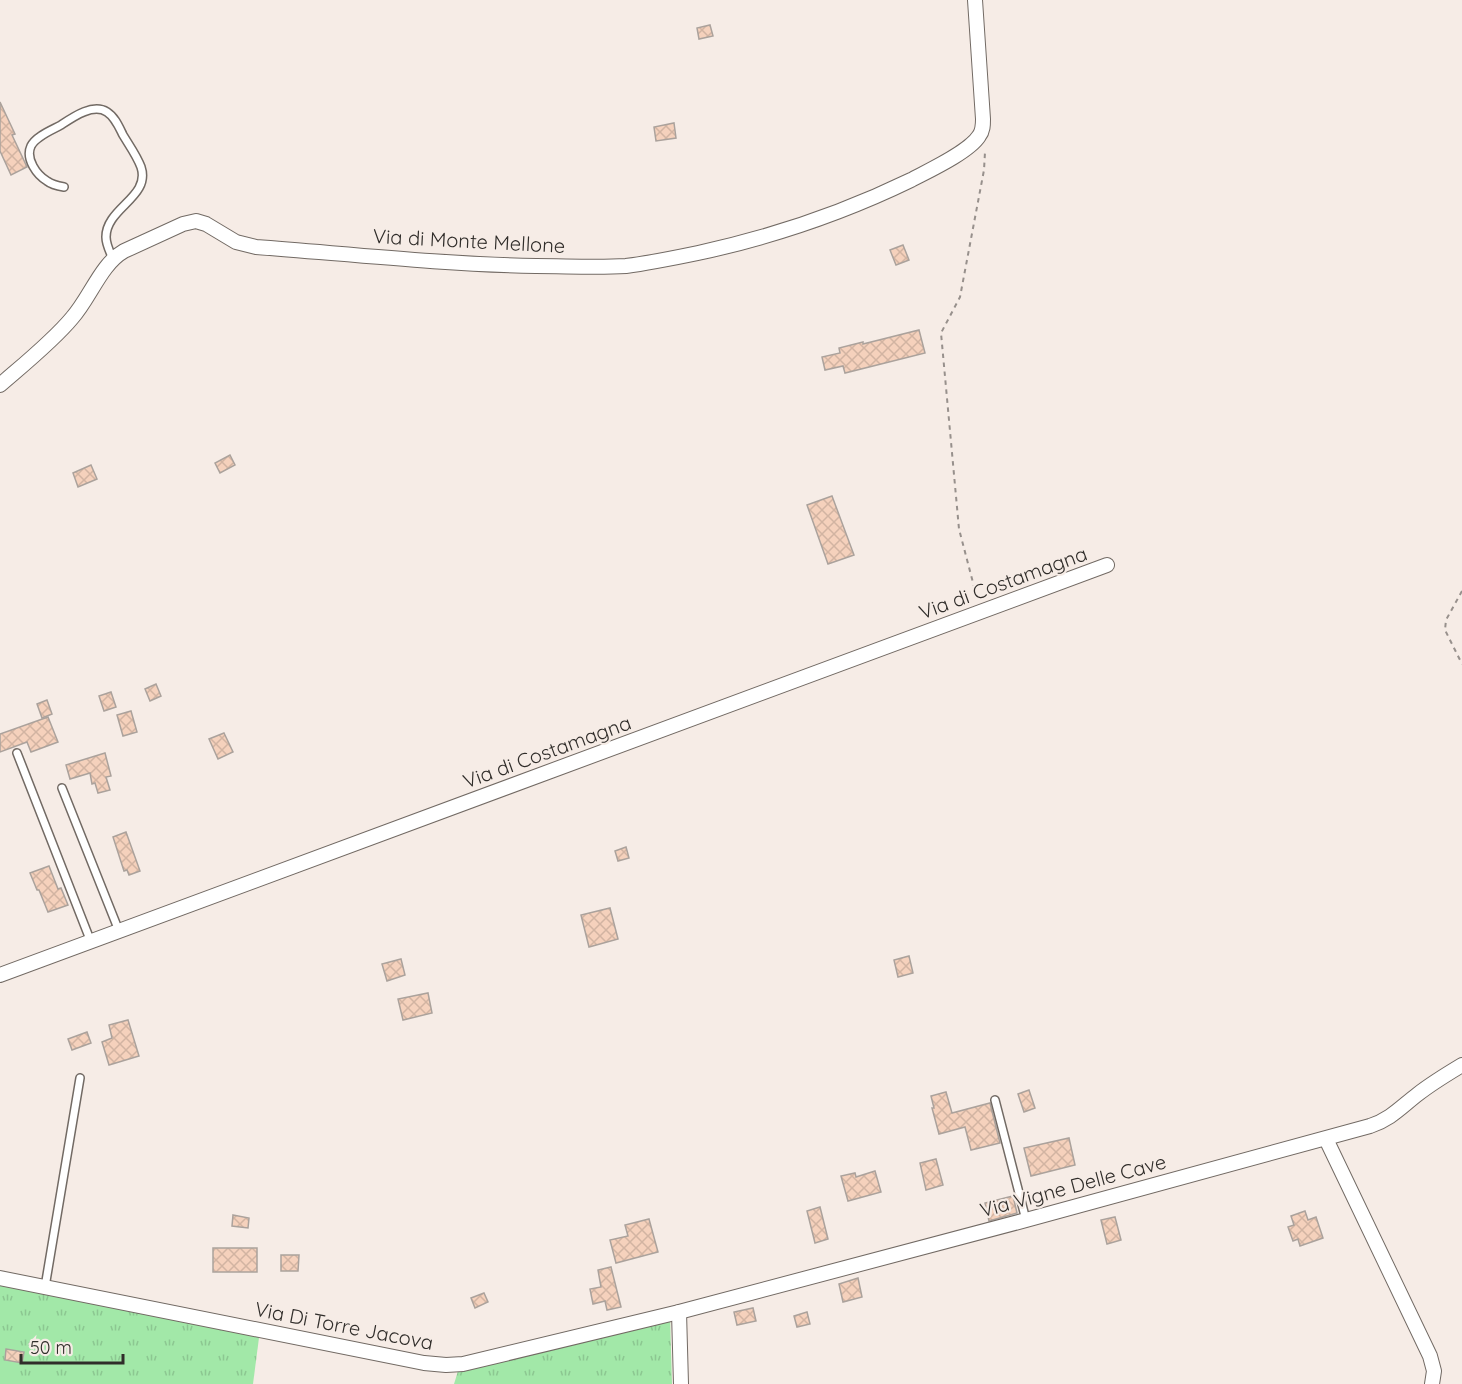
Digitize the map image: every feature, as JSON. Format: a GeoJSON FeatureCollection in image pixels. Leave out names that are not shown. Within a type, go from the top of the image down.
{"type":"FeatureCollection","features":[{"type":"Feature","properties":{"kind":"street"},"geometry":{"type":"LineString","coordinates":[[975,0],[983,119],[981,134]]}},
{"type":"Feature","properties":{"kind":"street","name":"Via di Monte Mellone"},"geometry":{"type":"LineString","coordinates":[[0,386],[73,318],[113,259],[124,251],[183,224],[196,222],[206,224],[236,242],[256,247],[482,264],[627,266],[777,234],[845,209],[934,168],[972,144],[981,134]]}},
{"type":"Feature","properties":{"kind":"street","name":"Via di Costamagna"},"geometry":{"type":"LineString","coordinates":[[0,975],[1107,565]]}},
{"type":"Feature","properties":{"kind":"street","name":"Via Vigne Delle Cave"},"geometry":{"type":"LineString","coordinates":[[679,1312],[1374,1125],[1396,1113],[1430,1085],[1462,1065]]}},
{"type":"Feature","properties":{"kind":"street"},"geometry":{"type":"LineString","coordinates":[[1326,1139],[1430,1356],[1434,1371],[1432,1384]]}},
{"type":"Feature","properties":{"kind":"street","name":"Via Di Torre Jacova"},"geometry":{"type":"LineString","coordinates":[[0,1278],[424,1363],[446,1365],[475,1362],[679,1312]]}},
{"type":"Feature","properties":{"kind":"street"},"geometry":{"type":"LineString","coordinates":[[679,1312],[681,1384]]}},
{"type":"Feature","properties":{"kind":"lane"},"geometry":{"type":"LineString","coordinates":[[64,187],[46,181],[37,173],[30,156],[31,147],[39,138],[82,113],[98,109],[107,112],[116,122],[139,162],[143,178],[139,190],[122,207],[107,230],[106,243],[113,259]]}},
{"type":"Feature","properties":{"kind":"lane"},"geometry":{"type":"LineString","coordinates":[[17,753],[91,942]]}},
{"type":"Feature","properties":{"kind":"lane"},"geometry":{"type":"LineString","coordinates":[[62,788],[119,931]]}},
{"type":"Feature","properties":{"kind":"lane"},"geometry":{"type":"LineString","coordinates":[[45,1287],[81,1078]]}},
{"type":"Feature","properties":{"kind":"lane"},"geometry":{"type":"LineString","coordinates":[[995,1100],[1026,1220]]}},
{"type":"Feature","properties":{"kind":"path"},"geometry":{"type":"LineString","coordinates":[[981,134],[985,163],[960,297],[941,333],[959,529],[981,612]]}},
{"type":"Feature","properties":{"kind":"path"},"geometry":{"type":"LineString","coordinates":[[1462,591],[1446,620],[1445,630],[1462,664]]}},
{"type":"Feature","properties":{"kind":"green space"},"geometry":{"type":"Polygon","coordinates":[[[0,1278],[260,1330],[253,1384],[0,1384],[0,1278]]]}},
{"type":"Feature","properties":{"kind":"green space"},"geometry":{"type":"Polygon","coordinates":[[[670,1316],[672,1384],[454,1384],[458,1371],[670,1316]]]}},
{"type":"Feature","properties":{"kind":"building"},"geometry":{"type":"Polygon","coordinates":[[[710,25],[713,36],[699,39],[697,28],[710,25]]]}},
{"type":"Feature","properties":{"kind":"building"},"geometry":{"type":"Polygon","coordinates":[[[0,102],[27,167],[11,175],[0,151],[0,102]]]}},
{"type":"Feature","properties":{"kind":"building"},"geometry":{"type":"Polygon","coordinates":[[[674,123],[676,138],[656,141],[654,127],[674,123]]]}},
{"type":"Feature","properties":{"kind":"building"},"geometry":{"type":"Polygon","coordinates":[[[903,245],[909,260],[896,265],[890,250],[903,245]]]}},
{"type":"Feature","properties":{"kind":"building"},"geometry":{"type":"Polygon","coordinates":[[[919,330],[925,353],[845,373],[843,366],[825,370],[822,357],[840,353],[839,348],[919,330]]]}},
{"type":"Feature","properties":{"kind":"building"},"geometry":{"type":"Polygon","coordinates":[[[230,455],[235,465],[220,473],[215,463],[230,455]]]}},
{"type":"Feature","properties":{"kind":"building"},"geometry":{"type":"Polygon","coordinates":[[[91,465],[97,479],[78,487],[73,473],[91,465]]]}},
{"type":"Feature","properties":{"kind":"building"},"geometry":{"type":"Polygon","coordinates":[[[832,496],[854,555],[828,564],[807,505],[832,496]]]}},
{"type":"Feature","properties":{"kind":"building"},"geometry":{"type":"Polygon","coordinates":[[[156,684],[161,696],[150,701],[145,689],[156,684]]]}},
{"type":"Feature","properties":{"kind":"building"},"geometry":{"type":"Polygon","coordinates":[[[111,692],[116,707],[104,711],[99,696],[111,692]]]}},
{"type":"Feature","properties":{"kind":"building"},"geometry":{"type":"Polygon","coordinates":[[[47,700],[52,714],[42,718],[37,704],[47,700]]]}},
{"type":"Feature","properties":{"kind":"building"},"geometry":{"type":"Polygon","coordinates":[[[131,711],[137,732],[123,736],[117,715],[131,711]]]}},
{"type":"Feature","properties":{"kind":"building"},"geometry":{"type":"Polygon","coordinates":[[[48,717],[58,742],[31,752],[27,742],[0,752],[0,734],[48,717]]]}},
{"type":"Feature","properties":{"kind":"building"},"geometry":{"type":"Polygon","coordinates":[[[224,733],[233,752],[218,759],[209,739],[224,733]]]}},
{"type":"Feature","properties":{"kind":"building"},"geometry":{"type":"Polygon","coordinates":[[[105,753],[111,776],[106,777],[110,790],[98,793],[95,783],[92,784],[90,773],[70,779],[66,765],[105,753]]]}},
{"type":"Feature","properties":{"kind":"building"},"geometry":{"type":"Polygon","coordinates":[[[126,832],[140,871],[129,875],[127,870],[124,871],[113,837],[126,832]]]}},
{"type":"Feature","properties":{"kind":"building"},"geometry":{"type":"Polygon","coordinates":[[[626,847],[629,858],[618,861],[615,851],[626,847]]]}},
{"type":"Feature","properties":{"kind":"building"},"geometry":{"type":"Polygon","coordinates":[[[49,866],[58,889],[61,888],[68,905],[48,912],[30,873],[49,866]]]}},
{"type":"Feature","properties":{"kind":"building"},"geometry":{"type":"Polygon","coordinates":[[[610,908],[618,939],[589,947],[581,915],[610,908]]]}},
{"type":"Feature","properties":{"kind":"building"},"geometry":{"type":"Polygon","coordinates":[[[909,956],[913,973],[898,977],[894,960],[909,956]]]}},
{"type":"Feature","properties":{"kind":"building"},"geometry":{"type":"Polygon","coordinates":[[[401,959],[405,975],[387,981],[382,964],[401,959]]]}},
{"type":"Feature","properties":{"kind":"building"},"geometry":{"type":"Polygon","coordinates":[[[428,993],[432,1013],[403,1020],[398,999],[428,993]]]}},
{"type":"Feature","properties":{"kind":"building"},"geometry":{"type":"Polygon","coordinates":[[[128,1020],[139,1056],[109,1065],[102,1042],[112,1038],[109,1025],[128,1020]]]}},
{"type":"Feature","properties":{"kind":"building"},"geometry":{"type":"Polygon","coordinates":[[[87,1032],[91,1043],[72,1050],[68,1039],[87,1032]]]}},
{"type":"Feature","properties":{"kind":"building"},"geometry":{"type":"Polygon","coordinates":[[[1029,1090],[1035,1108],[1024,1112],[1018,1094],[1029,1090]]]}},
{"type":"Feature","properties":{"kind":"building"},"geometry":{"type":"Polygon","coordinates":[[[946,1092],[952,1113],[990,1103],[1000,1143],[971,1150],[965,1127],[939,1134],[931,1096],[946,1092]]]}},
{"type":"Feature","properties":{"kind":"building"},"geometry":{"type":"Polygon","coordinates":[[[1069,1138],[1075,1165],[1031,1176],[1024,1148],[1069,1138]]]}},
{"type":"Feature","properties":{"kind":"building"},"geometry":{"type":"Polygon","coordinates":[[[936,1159],[943,1185],[926,1190],[920,1163],[936,1159]]]}},
{"type":"Feature","properties":{"kind":"building"},"geometry":{"type":"Polygon","coordinates":[[[875,1171],[881,1192],[848,1201],[841,1176],[855,1173],[856,1177],[875,1171]]]}},
{"type":"Feature","properties":{"kind":"building"},"geometry":{"type":"Polygon","coordinates":[[[1013,1196],[1017,1213],[989,1221],[985,1203],[1013,1196]]]}},
{"type":"Feature","properties":{"kind":"building"},"geometry":{"type":"Polygon","coordinates":[[[820,1207],[828,1239],[815,1243],[807,1211],[820,1207]]]}},
{"type":"Feature","properties":{"kind":"building"},"geometry":{"type":"Polygon","coordinates":[[[1305,1211],[1308,1220],[1316,1217],[1323,1238],[1300,1246],[1298,1239],[1293,1241],[1288,1227],[1294,1225],[1291,1216],[1305,1211]]]}},
{"type":"Feature","properties":{"kind":"building"},"geometry":{"type":"Polygon","coordinates":[[[233,1215],[249,1218],[248,1228],[232,1226],[233,1215]]]}},
{"type":"Feature","properties":{"kind":"building"},"geometry":{"type":"Polygon","coordinates":[[[1115,1217],[1121,1240],[1107,1244],[1101,1220],[1115,1217]]]}},
{"type":"Feature","properties":{"kind":"building"},"geometry":{"type":"Polygon","coordinates":[[[649,1219],[658,1252],[616,1263],[610,1240],[628,1236],[625,1225],[649,1219]]]}},
{"type":"Feature","properties":{"kind":"building"},"geometry":{"type":"Polygon","coordinates":[[[213,1248],[257,1248],[257,1272],[213,1272],[213,1248]]]}},
{"type":"Feature","properties":{"kind":"building"},"geometry":{"type":"Polygon","coordinates":[[[281,1255],[299,1255],[298,1271],[281,1271],[281,1255]]]}},
{"type":"Feature","properties":{"kind":"building"},"geometry":{"type":"Polygon","coordinates":[[[611,1267],[621,1307],[607,1310],[605,1301],[593,1304],[590,1289],[601,1287],[598,1270],[611,1267]]]}},
{"type":"Feature","properties":{"kind":"building"},"geometry":{"type":"Polygon","coordinates":[[[858,1278],[862,1297],[843,1302],[839,1284],[858,1278]]]}},
{"type":"Feature","properties":{"kind":"building"},"geometry":{"type":"Polygon","coordinates":[[[484,1293],[488,1302],[475,1308],[471,1298],[484,1293]]]}},
{"type":"Feature","properties":{"kind":"building"},"geometry":{"type":"Polygon","coordinates":[[[753,1308],[756,1321],[737,1325],[734,1312],[753,1308]]]}},
{"type":"Feature","properties":{"kind":"building"},"geometry":{"type":"Polygon","coordinates":[[[807,1312],[810,1324],[797,1327],[794,1316],[807,1312]]]}},
{"type":"Feature","properties":{"kind":"building"},"geometry":{"type":"Polygon","coordinates":[[[6,1349],[24,1352],[22,1363],[5,1360],[6,1349]]]}}]}
